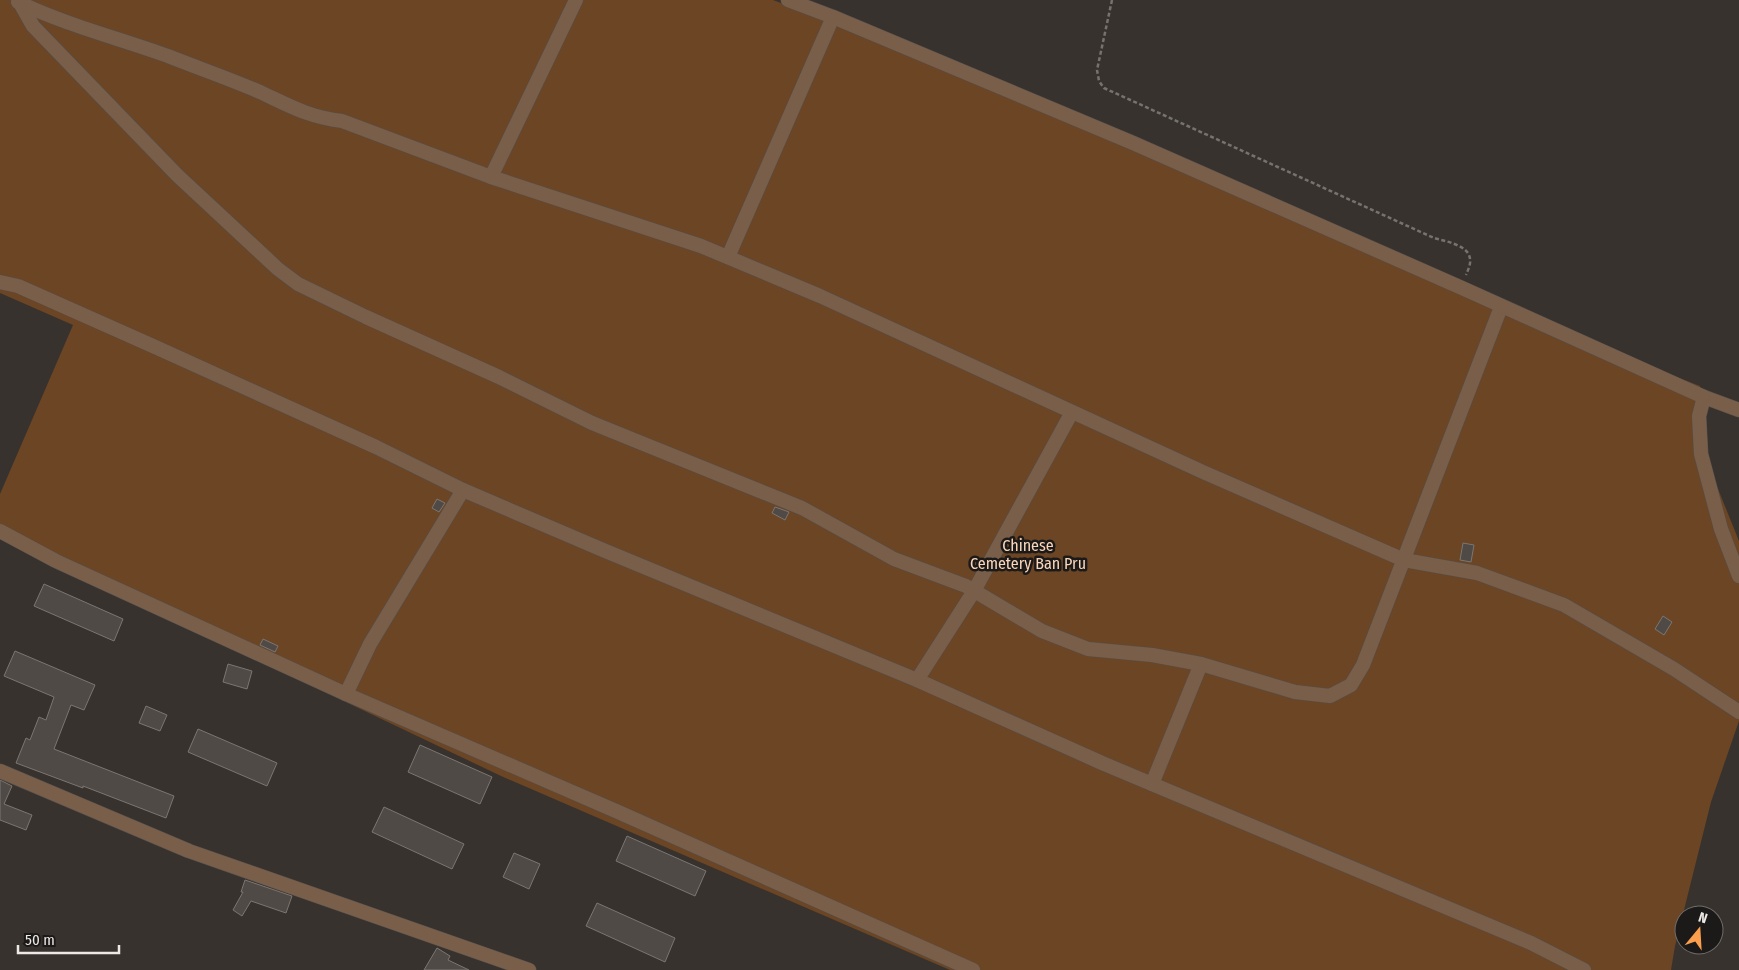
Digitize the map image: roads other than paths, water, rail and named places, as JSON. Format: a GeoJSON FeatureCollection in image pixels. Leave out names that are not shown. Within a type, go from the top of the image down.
{"type":"FeatureCollection","features":[{"type":"Feature","properties":{"kind":"street"},"geometry":{"type":"LineString","coordinates":[[491,177],[576,0]]}},
{"type":"Feature","properties":{"kind":"street"},"geometry":{"type":"LineString","coordinates":[[788,0],[833,17],[1133,143],[1704,397],[1735,405]]}},
{"type":"Feature","properties":{"kind":"street"},"geometry":{"type":"LineString","coordinates":[[18,1],[32,9],[166,56],[259,92],[298,111],[320,118],[342,121],[491,177],[701,246],[728,257],[829,300],[1203,472],[1404,560],[1476,573],[1564,604],[1674,668],[1739,712]]}},
{"type":"Feature","properties":{"kind":"street"},"geometry":{"type":"LineString","coordinates":[[18,1],[33,26],[177,175],[278,269],[298,284],[366,317],[499,376],[592,423],[802,508],[894,560],[974,590],[1042,631],[1088,649],[1152,655],[1200,664],[1295,692],[1330,696],[1351,685],[1363,665],[1501,307]]}},
{"type":"Feature","properties":{"kind":"street"},"geometry":{"type":"LineString","coordinates":[[728,257],[833,17]]}},
{"type":"Feature","properties":{"kind":"street"},"geometry":{"type":"LineString","coordinates":[[0,282],[18,286],[152,346],[376,447],[463,490],[916,680],[1152,784],[1530,943],[1584,970]]}},
{"type":"Feature","properties":{"kind":"street"},"geometry":{"type":"LineString","coordinates":[[1704,397],[1699,416],[1701,454],[1721,529],[1739,576]]}},
{"type":"Feature","properties":{"kind":"street"},"geometry":{"type":"LineString","coordinates":[[916,680],[974,590],[1072,412]]}},
{"type":"Feature","properties":{"kind":"street"},"geometry":{"type":"LineString","coordinates":[[346,694],[370,644],[463,490]]}},
{"type":"Feature","properties":{"kind":"street"},"geometry":{"type":"LineString","coordinates":[[0,531],[56,561],[346,694],[616,811],[973,970]]}},
{"type":"Feature","properties":{"kind":"street"},"geometry":{"type":"LineString","coordinates":[[1152,784],[1200,664]]}},
{"type":"Feature","properties":{"kind":"street"},"geometry":{"type":"LineString","coordinates":[[0,771],[189,851],[528,970]]}},
{"type":"Feature","properties":{"kind":"park label","name":"Chinese Cemetery Ban Pru"},"geometry":{"type":"Point","coordinates":[1028,554]}}]}
